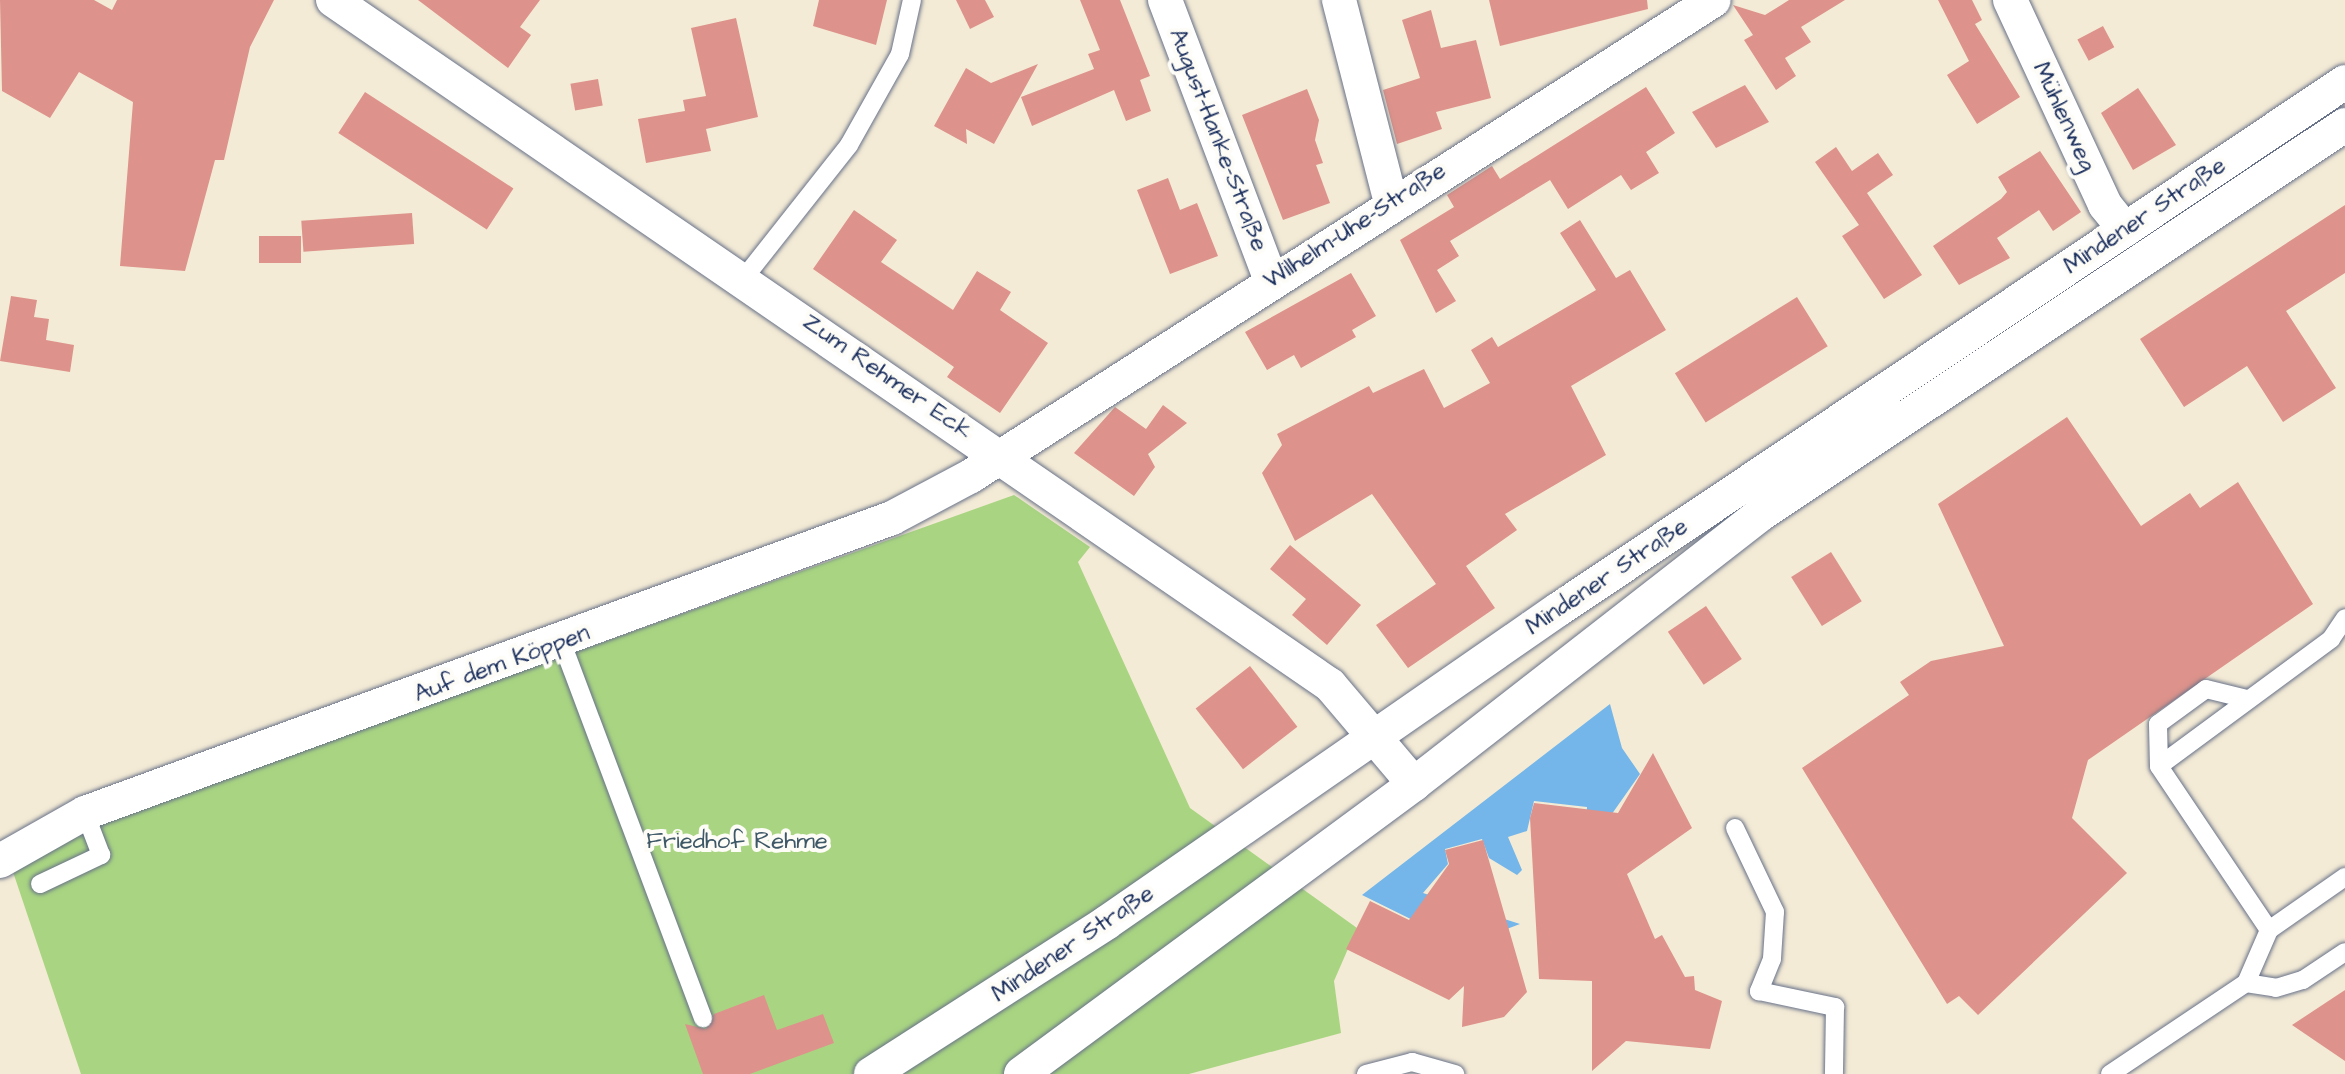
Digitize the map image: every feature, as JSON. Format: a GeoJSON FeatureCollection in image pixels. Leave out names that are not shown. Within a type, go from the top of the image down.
{"type":"FeatureCollection","features":[{"type":"Feature","properties":{"kind":"street","name":"Zum Rehmer Eck"},"geometry":{"type":"LineString","coordinates":[[333,0],[744,278],[1330,685],[1377,735],[1414,784]]}},
{"type":"Feature","properties":{"kind":"street","name":"August-Hanke-Straße"},"geometry":{"type":"LineString","coordinates":[[1165,0],[1271,280]]}},
{"type":"Feature","properties":{"kind":"street"},"geometry":{"type":"LineString","coordinates":[[1339,0],[1391,202]]}},
{"type":"Feature","properties":{"kind":"street","name":"Wilhelm-Uhe-Straße"},"geometry":{"type":"LineString","coordinates":[[998,455],[1391,202],[1714,0]]}},
{"type":"Feature","properties":{"kind":"street","name":"Mühlenweg"},"geometry":{"type":"LineString","coordinates":[[2010,0],[2105,205],[2125,230]]}},
{"type":"Feature","properties":{"kind":"street","name":"Mindener Straße"},"geometry":{"type":"LineString","coordinates":[[871,1074],[2345,82]]}},
{"type":"Feature","properties":{"kind":"street","name":"Mindener Straße"},"geometry":{"type":"LineString","coordinates":[[1021,1074],[1414,784],[1758,516],[2345,125]]}},
{"type":"Feature","properties":{"kind":"street","name":"Auf dem Köppen"},"geometry":{"type":"LineString","coordinates":[[0,861],[85,813],[562,643],[892,518],[998,455]]}},
{"type":"Feature","properties":{"kind":"lane"},"geometry":{"type":"LineString","coordinates":[[744,278],[849,145],[900,54],[912,0]]}},
{"type":"Feature","properties":{"kind":"lane"},"geometry":{"type":"LineString","coordinates":[[2159,766],[2331,639],[2345,618]]}},
{"type":"Feature","properties":{"kind":"lane"},"geometry":{"type":"LineString","coordinates":[[562,643],[703,1018]]}},
{"type":"Feature","properties":{"kind":"lane"},"geometry":{"type":"LineString","coordinates":[[2247,699],[2206,689],[2158,724],[2159,766],[2269,930]]}},
{"type":"Feature","properties":{"kind":"lane"},"geometry":{"type":"LineString","coordinates":[[40,884],[101,855],[85,813]]}},
{"type":"Feature","properties":{"kind":"lane"},"geometry":{"type":"LineString","coordinates":[[1735,828],[1775,912],[1772,959],[1759,991],[1835,1007],[1834,1074]]}},
{"type":"Feature","properties":{"kind":"lane"},"geometry":{"type":"LineString","coordinates":[[2110,1074],[2246,983],[2269,930],[2345,877]]}},
{"type":"Feature","properties":{"kind":"lane"},"geometry":{"type":"LineString","coordinates":[[2246,983],[2276,988],[2303,980],[2345,952]]}},
{"type":"Feature","properties":{"kind":"lane"},"geometry":{"type":"LineString","coordinates":[[1366,1074],[1412,1062],[1455,1074]]}},
{"type":"Feature","properties":{"kind":"green space","name":"Friedhof Rehme"},"geometry":{"type":"Polygon","coordinates":[[[1014,495],[1090,547],[1078,562],[1190,808],[1357,928],[1334,981],[1341,1033],[1189,1074],[81,1074],[13,872],[112,818],[1014,495]]]}},
{"type":"Feature","properties":{"kind":"water"},"geometry":{"type":"Polygon","coordinates":[[[1610,704],[1622,748],[1640,774],[1583,855],[1587,807],[1534,801],[1527,831],[1508,837],[1522,870],[1517,875],[1489,858],[1482,839],[1445,849],[1448,864],[1423,893],[1520,924],[1433,957],[1439,933],[1362,895],[1610,704]]]}},
{"type":"Feature","properties":{"kind":"building"},"geometry":{"type":"Polygon","coordinates":[[[0,0],[94,0],[112,10],[117,0],[274,0],[250,47],[224,160],[215,160],[185,271],[120,266],[133,102],[79,72],[50,118],[2,91],[0,0]]]}},
{"type":"Feature","properties":{"kind":"building"},"geometry":{"type":"Polygon","coordinates":[[[418,0],[540,0],[520,27],[531,35],[508,68],[418,0]]]}},
{"type":"Feature","properties":{"kind":"building"},"geometry":{"type":"Polygon","coordinates":[[[819,0],[887,0],[876,45],[813,26],[819,0]]]}},
{"type":"Feature","properties":{"kind":"building"},"geometry":{"type":"Polygon","coordinates":[[[956,0],[985,0],[994,17],[970,29],[956,0]]]}},
{"type":"Feature","properties":{"kind":"building"},"geometry":{"type":"Polygon","coordinates":[[[1080,0],[1120,0],[1150,76],[1140,80],[1151,111],[1126,121],[1114,90],[1032,126],[1021,97],[1094,69],[1088,54],[1100,50],[1080,0]]]}},
{"type":"Feature","properties":{"kind":"building"},"geometry":{"type":"Polygon","coordinates":[[[1489,0],[1647,0],[1648,9],[1500,46],[1489,0]]]}},
{"type":"Feature","properties":{"kind":"building"},"geometry":{"type":"Polygon","coordinates":[[[1789,0],[1845,0],[1801,27],[1811,42],[1785,58],[1796,76],[1776,90],[1744,40],[1753,35],[1733,5],[1765,15],[1789,0]]]}},
{"type":"Feature","properties":{"kind":"building"},"geometry":{"type":"Polygon","coordinates":[[[1938,0],[1972,0],[1982,20],[1975,24],[2020,97],[1977,124],[1947,75],[1969,61],[1938,0]]]}},
{"type":"Feature","properties":{"kind":"building"},"geometry":{"type":"Polygon","coordinates":[[[1431,10],[1441,48],[1476,40],[1491,98],[1436,112],[1442,129],[1397,144],[1383,90],[1420,78],[1402,20],[1431,10]]]}},
{"type":"Feature","properties":{"kind":"building"},"geometry":{"type":"Polygon","coordinates":[[[736,18],[758,117],[706,129],[711,151],[646,163],[638,119],[685,111],[683,100],[706,96],[691,28],[736,18]]]}},
{"type":"Feature","properties":{"kind":"building"},"geometry":{"type":"Polygon","coordinates":[[[2103,26],[2114,47],[2089,61],[2077,40],[2103,26]]]}},
{"type":"Feature","properties":{"kind":"building"},"geometry":{"type":"Polygon","coordinates":[[[1038,64],[994,144],[966,129],[967,144],[934,126],[966,68],[991,83],[1038,64]]]}},
{"type":"Feature","properties":{"kind":"building"},"geometry":{"type":"Polygon","coordinates":[[[598,79],[603,106],[575,110],[570,84],[598,79]]]}},
{"type":"Feature","properties":{"kind":"building"},"geometry":{"type":"Polygon","coordinates":[[[1745,85],[1769,122],[1716,148],[1692,112],[1745,85]]]}},
{"type":"Feature","properties":{"kind":"building"},"geometry":{"type":"Polygon","coordinates":[[[1646,87],[1675,133],[1646,152],[1659,173],[1631,190],[1621,175],[1568,209],[1550,180],[1450,241],[1459,256],[1437,270],[1456,301],[1436,313],[1400,240],[1454,207],[1447,195],[1492,166],[1500,179],[1646,87]]]}},
{"type":"Feature","properties":{"kind":"building"},"geometry":{"type":"Polygon","coordinates":[[[2138,88],[2176,145],[2133,170],[2101,113],[2138,88]]]}},
{"type":"Feature","properties":{"kind":"building"},"geometry":{"type":"Polygon","coordinates":[[[1307,89],[1319,120],[1315,140],[1323,163],[1316,165],[1330,203],[1283,220],[1242,115],[1307,89]]]}},
{"type":"Feature","properties":{"kind":"building"},"geometry":{"type":"Polygon","coordinates":[[[365,92],[513,188],[487,229],[338,133],[365,92]]]}},
{"type":"Feature","properties":{"kind":"building"},"geometry":{"type":"Polygon","coordinates":[[[1836,147],[1852,171],[1878,153],[1893,175],[1867,193],[1922,275],[1884,299],[1842,236],[1859,225],[1815,162],[1836,147]]]}},
{"type":"Feature","properties":{"kind":"building"},"geometry":{"type":"Polygon","coordinates":[[[2040,151],[2081,212],[2053,231],[2039,210],[1997,238],[2010,258],[1959,285],[1933,246],[2001,199],[2007,192],[1998,177],[2040,151]]]}},
{"type":"Feature","properties":{"kind":"building"},"geometry":{"type":"Polygon","coordinates":[[[1168,178],[1180,210],[1197,203],[1218,256],[1170,274],[1137,190],[1168,178]]]}},
{"type":"Feature","properties":{"kind":"building"},"geometry":{"type":"Polygon","coordinates":[[[2345,205],[2345,273],[2286,311],[2336,388],[2283,422],[2247,366],[2184,407],[2140,339],[2345,205]]]}},
{"type":"Feature","properties":{"kind":"building"},"geometry":{"type":"Polygon","coordinates":[[[854,210],[897,240],[881,262],[953,310],[977,271],[1011,292],[1000,310],[1048,343],[1000,413],[947,377],[954,367],[813,269],[854,210]]]}},
{"type":"Feature","properties":{"kind":"building"},"geometry":{"type":"Polygon","coordinates":[[[412,213],[414,244],[303,252],[301,221],[412,213]]]}},
{"type":"Feature","properties":{"kind":"building"},"geometry":{"type":"Polygon","coordinates":[[[1580,220],[1616,278],[1630,270],[1666,330],[1571,386],[1606,455],[1505,514],[1517,530],[1466,566],[1495,608],[1408,668],[1376,625],[1436,584],[1372,494],[1295,541],[1262,473],[1282,445],[1277,434],[1369,386],[1373,393],[1424,369],[1444,408],[1490,383],[1471,350],[1492,337],[1498,347],[1596,290],[1560,233],[1580,220]]]}},
{"type":"Feature","properties":{"kind":"building"},"geometry":{"type":"Polygon","coordinates":[[[259,236],[301,236],[301,263],[259,263],[259,236]]]}},
{"type":"Feature","properties":{"kind":"building"},"geometry":{"type":"Polygon","coordinates":[[[1351,273],[1376,316],[1352,330],[1356,337],[1301,368],[1294,355],[1267,370],[1245,332],[1351,273]]]}},
{"type":"Feature","properties":{"kind":"building"},"geometry":{"type":"Polygon","coordinates":[[[11,296],[37,300],[34,317],[49,319],[46,340],[74,345],[70,372],[0,361],[11,296]]]}},
{"type":"Feature","properties":{"kind":"building"},"geometry":{"type":"Polygon","coordinates":[[[1797,297],[1828,346],[1706,422],[1675,373],[1797,297]]]}},
{"type":"Feature","properties":{"kind":"building"},"geometry":{"type":"Polygon","coordinates":[[[1163,405],[1187,423],[1148,454],[1155,467],[1134,496],[1074,453],[1115,407],[1146,429],[1163,405]]]}},
{"type":"Feature","properties":{"kind":"building"},"geometry":{"type":"Polygon","coordinates":[[[2067,417],[2141,526],[2190,493],[2200,508],[2238,482],[2313,604],[2088,760],[2072,818],[2127,873],[1978,1015],[1959,996],[1947,1004],[1802,768],[1909,695],[1900,682],[1931,661],[2004,646],[1938,504],[2067,417]]]}},
{"type":"Feature","properties":{"kind":"building"},"geometry":{"type":"Polygon","coordinates":[[[1290,545],[1361,605],[1327,645],[1292,615],[1306,599],[1270,569],[1290,545]]]}},
{"type":"Feature","properties":{"kind":"building"},"geometry":{"type":"Polygon","coordinates":[[[1831,552],[1862,601],[1822,626],[1791,577],[1831,552]]]}},
{"type":"Feature","properties":{"kind":"building"},"geometry":{"type":"Polygon","coordinates":[[[1706,606],[1742,659],[1704,685],[1668,632],[1706,606]]]}},
{"type":"Feature","properties":{"kind":"building"},"geometry":{"type":"Polygon","coordinates":[[[1250,666],[1297,727],[1243,769],[1196,708],[1250,666]]]}},
{"type":"Feature","properties":{"kind":"building"},"geometry":{"type":"Polygon","coordinates":[[[1653,753],[1692,828],[1627,874],[1655,939],[1662,935],[1685,977],[1694,976],[1695,990],[1722,1001],[1710,1049],[1626,1041],[1592,1071],[1592,981],[1539,979],[1530,818],[1534,803],[1618,813],[1653,753]]]}},
{"type":"Feature","properties":{"kind":"building"},"geometry":{"type":"Polygon","coordinates":[[[1483,840],[1527,992],[1504,1017],[1462,1027],[1464,986],[1449,1000],[1346,949],[1370,901],[1409,920],[1449,864],[1445,850],[1483,840]]]}},
{"type":"Feature","properties":{"kind":"building"},"geometry":{"type":"Polygon","coordinates":[[[2345,990],[2345,1061],[2292,1025],[2345,990]]]}},
{"type":"Feature","properties":{"kind":"building"},"geometry":{"type":"Polygon","coordinates":[[[764,995],[777,1030],[823,1014],[834,1043],[750,1074],[703,1074],[685,1024],[706,1029],[714,1014],[764,995]]]}}]}
